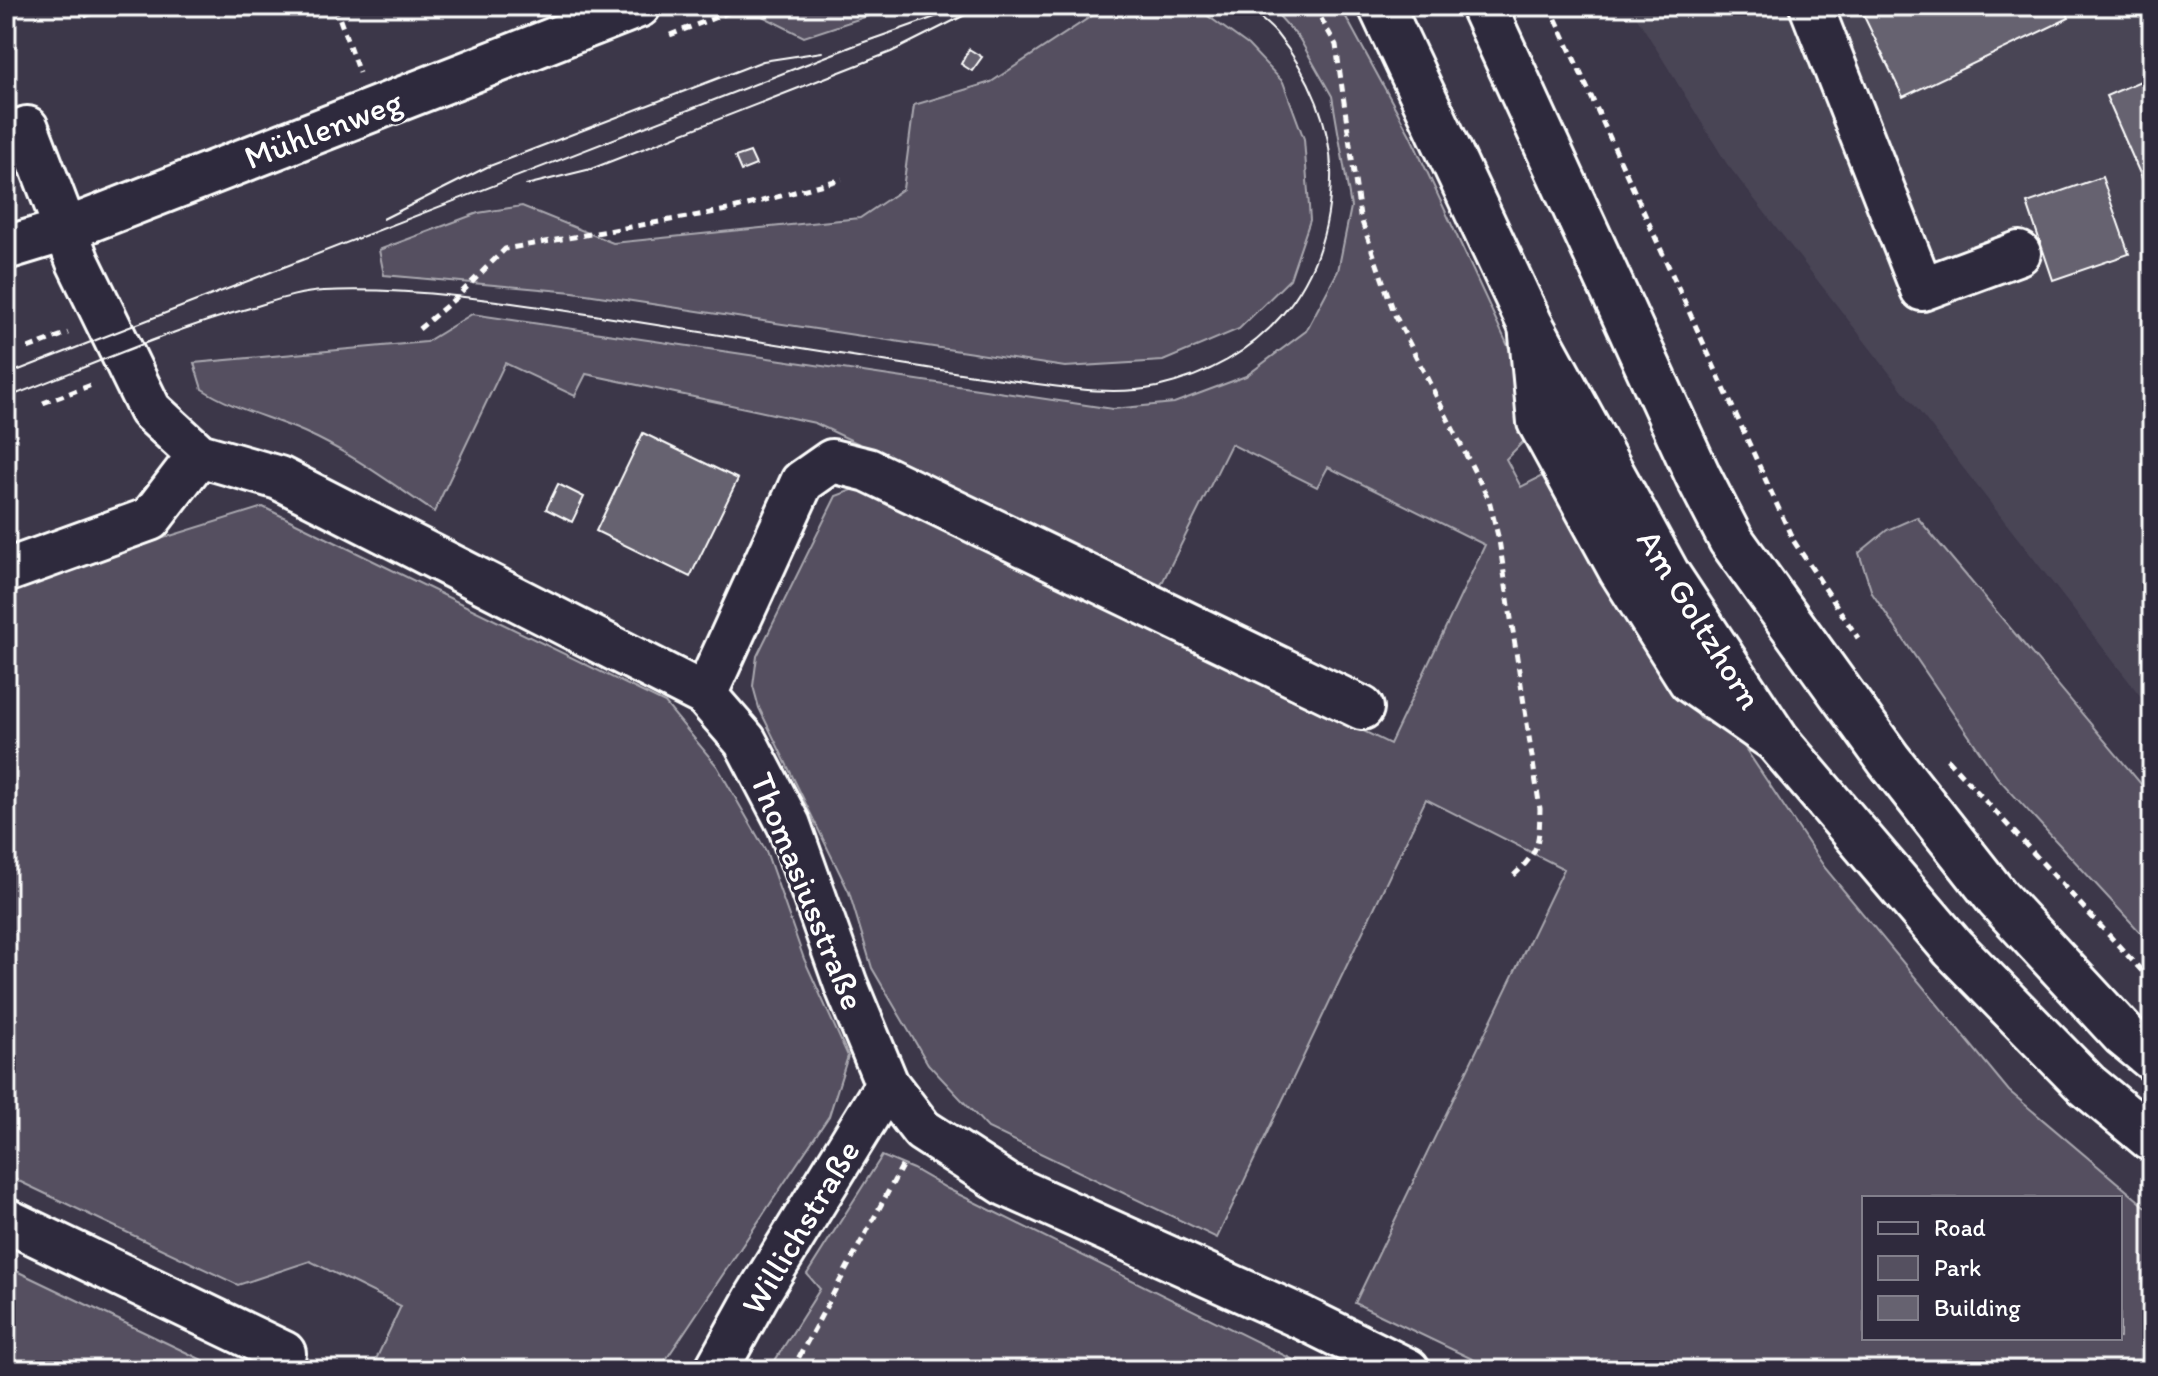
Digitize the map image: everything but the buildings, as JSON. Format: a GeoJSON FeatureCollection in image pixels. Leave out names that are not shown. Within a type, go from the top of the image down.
{"type":"FeatureCollection","features":[{"type":"Feature","properties":{"kind":"main road","name":"Am Goltzhorn"},"geometry":{"type":"LineString","coordinates":[[1381,6],[1530,324],[1667,574],[1777,741],[1953,948],[2087,1085],[2152,1139]]}},
{"type":"Feature","properties":{"kind":"main road","name":"Am Goltzhorn"},"geometry":{"type":"LineString","coordinates":[[1483,6],[1692,462],[1731,540],[1889,760],[1998,899],[2124,1035],[2152,1058]]}},
{"type":"Feature","properties":{"kind":"street","name":"Mühlenweg"},"geometry":{"type":"LineString","coordinates":[[6,248],[65,230],[639,6]]}},
{"type":"Feature","properties":{"kind":"street"},"geometry":{"type":"LineString","coordinates":[[1811,6],[1922,289],[2019,253]]}},
{"type":"Feature","properties":{"kind":"street","name":"Thomasiusstraße"},"geometry":{"type":"LineString","coordinates":[[6,136],[27,128],[65,230],[150,410],[199,455],[279,478],[705,695],[745,741],[789,825],[846,985],[887,1084],[922,1130],[1007,1185],[1303,1318],[1408,1370]]}},
{"type":"Feature","properties":{"kind":"street"},"geometry":{"type":"LineString","coordinates":[[6,571],[150,519],[199,455]]}},
{"type":"Feature","properties":{"kind":"street"},"geometry":{"type":"LineString","coordinates":[[705,695],[802,482],[832,461],[868,470],[1362,708]]}},
{"type":"Feature","properties":{"kind":"street","name":"Willichstraße"},"geometry":{"type":"LineString","coordinates":[[716,1370],[757,1296],[887,1084]]}},
{"type":"Feature","properties":{"kind":"street"},"geometry":{"type":"LineString","coordinates":[[6,1220],[284,1353]]}},
{"type":"Feature","properties":{"kind":"path"},"geometry":{"type":"LineString","coordinates":[[335,6],[359,73]]}},
{"type":"Feature","properties":{"kind":"path"},"geometry":{"type":"LineString","coordinates":[[1314,6],[1336,45],[1360,216],[1395,315],[1489,500],[1499,540],[1540,809],[1539,843],[1527,863],[1512,877]]}},
{"type":"Feature","properties":{"kind":"path"},"geometry":{"type":"LineString","coordinates":[[1550,6],[1793,540],[1860,641]]}},
{"type":"Feature","properties":{"kind":"path"},"geometry":{"type":"LineString","coordinates":[[419,329],[457,297],[505,249],[733,209],[842,179]]}},
{"type":"Feature","properties":{"kind":"path"},"geometry":{"type":"LineString","coordinates":[[43,403],[131,371]]}},
{"type":"Feature","properties":{"kind":"path"},"geometry":{"type":"LineString","coordinates":[[1941,752],[2152,982]]}},
{"type":"Feature","properties":{"kind":"path"},"geometry":{"type":"LineString","coordinates":[[792,1370],[922,1130]]}},
{"type":"Feature","properties":{"kind":"shaded area"},"geometry":{"type":"Polygon","coordinates":[[[1630,6],[2152,6],[2152,711],[1727,164],[1630,6]]]}},
{"type":"Feature","properties":{"kind":"green space"},"geometry":{"type":"Polygon","coordinates":[[[794,6],[898,6],[804,37],[764,17],[794,6]]]}},
{"type":"Feature","properties":{"kind":"green space"},"geometry":{"type":"Polygon","coordinates":[[[1107,6],[1194,6],[1248,45],[1283,82],[1304,139],[1310,220],[1290,279],[1239,329],[1163,361],[1065,367],[573,292],[384,275],[379,250],[478,213],[522,206],[613,243],[860,218],[903,189],[914,105],[991,82],[1107,6]]]}},
{"type":"Feature","properties":{"kind":"green space"},"geometry":{"type":"Polygon","coordinates":[[[1270,6],[1340,6],[1410,135],[1522,376],[1529,436],[1506,459],[1521,487],[1544,475],[1611,591],[1700,718],[1739,739],[1825,868],[2009,1091],[2152,1212],[2152,1370],[1495,1370],[1355,1303],[1564,869],[1426,799],[1217,1238],[988,1128],[928,1064],[872,968],[849,892],[759,708],[753,686],[757,656],[836,496],[860,487],[1390,744],[1485,545],[1328,467],[1317,487],[1231,444],[1160,587],[815,423],[586,374],[575,396],[505,363],[434,512],[338,449],[202,389],[194,363],[426,342],[472,314],[1113,409],[1174,403],[1246,376],[1306,331],[1338,271],[1351,207],[1332,96],[1299,38],[1270,6]]]}},
{"type":"Feature","properties":{"kind":"green space"},"geometry":{"type":"Polygon","coordinates":[[[263,507],[665,703],[717,766],[766,851],[804,959],[848,1056],[829,1116],[659,1370],[371,1370],[401,1306],[310,1261],[238,1285],[6,1175],[6,587],[263,507]]]}},
{"type":"Feature","properties":{"kind":"green space"},"geometry":{"type":"Polygon","coordinates":[[[1917,517],[2152,797],[2152,945],[1997,777],[1872,593],[1859,553],[1887,530],[1917,517]]]}},
{"type":"Feature","properties":{"kind":"green space"},"geometry":{"type":"Polygon","coordinates":[[[882,1156],[1314,1370],[769,1370],[820,1289],[807,1274],[882,1156]]]}},
{"type":"Feature","properties":{"kind":"green space"},"geometry":{"type":"Polygon","coordinates":[[[6,1266],[223,1370],[6,1370],[6,1266]]]}},
{"type":"Feature","properties":{"kind":"tram line"},"geometry":{"type":"LineString","coordinates":[[6,375],[853,46],[966,6]]}},
{"type":"Feature","properties":{"kind":"tram line"},"geometry":{"type":"LineString","coordinates":[[526,185],[591,169],[891,52],[983,6]]}},
{"type":"Feature","properties":{"kind":"tram line"},"geometry":{"type":"LineString","coordinates":[[6,398],[219,317],[305,293],[359,290],[428,293],[497,301],[1073,389],[1140,390],[1194,376],[1228,360],[1257,339],[1282,315],[1302,287],[1317,255],[1327,219],[1331,160],[1317,102],[1288,49],[1273,29],[1245,6]]}},
{"type":"Feature","properties":{"kind":"tram line"},"geometry":{"type":"LineString","coordinates":[[383,219],[487,167],[763,61],[822,52]]}}]}
